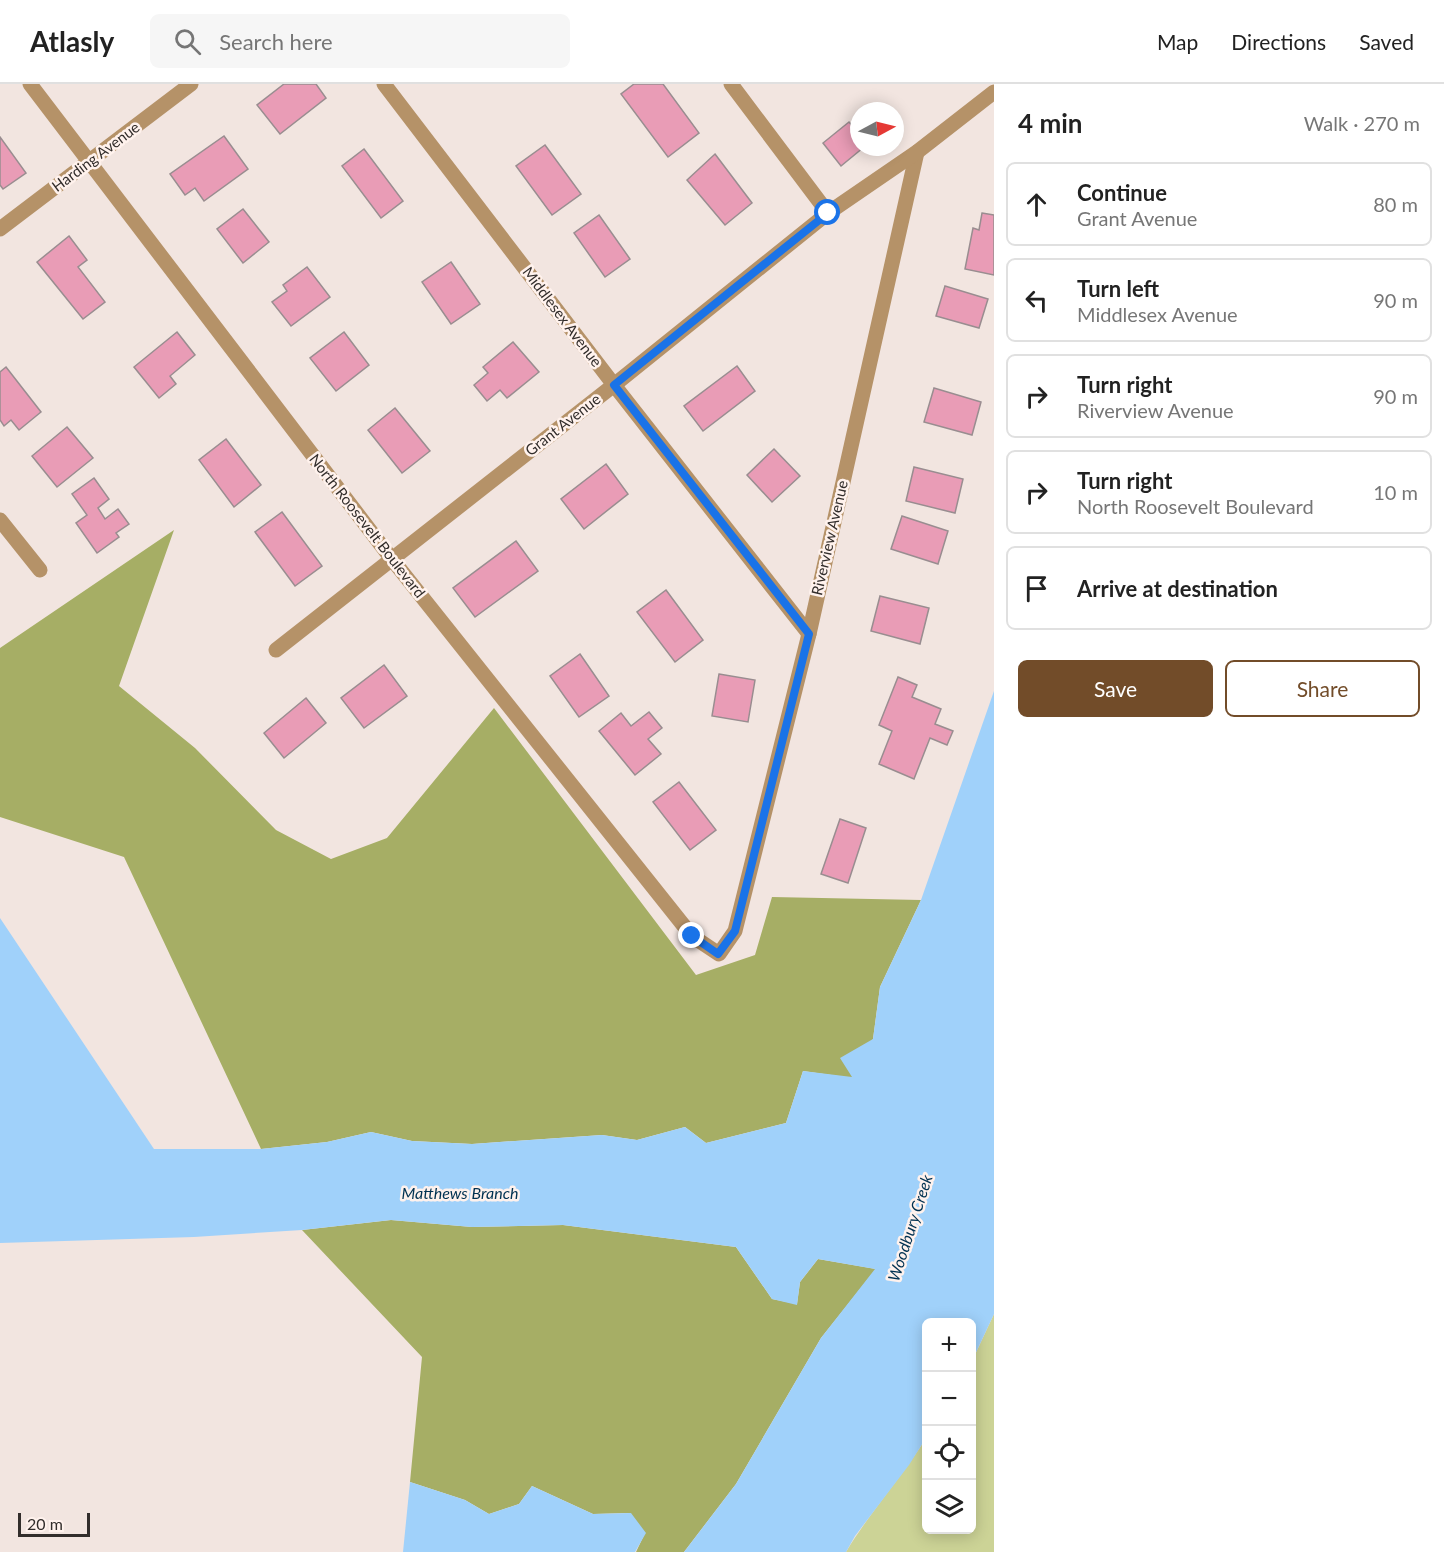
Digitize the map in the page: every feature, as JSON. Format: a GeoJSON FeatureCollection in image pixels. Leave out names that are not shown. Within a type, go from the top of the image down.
{"type":"FeatureCollection","features":[{"type":"Feature","properties":{"kind":"street","name":"North Roosevelt Boulevard"},"geometry":{"type":"LineString","coordinates":[[30,84],[391,558],[692,936],[718,954]]}},
{"type":"Feature","properties":{"kind":"street","name":"Harding Avenue"},"geometry":{"type":"LineString","coordinates":[[0,229],[191,84]]}},
{"type":"Feature","properties":{"kind":"street","name":"Middlesex Avenue"},"geometry":{"type":"LineString","coordinates":[[384,84],[614,385],[809,634]]}},
{"type":"Feature","properties":{"kind":"street"},"geometry":{"type":"LineString","coordinates":[[731,84],[828,213]]}},
{"type":"Feature","properties":{"kind":"street","name":"Grant Avenue"},"geometry":{"type":"LineString","coordinates":[[276,650],[614,385],[828,213],[917,152],[994,92]]}},
{"type":"Feature","properties":{"kind":"street","name":"Riverview Avenue"},"geometry":{"type":"LineString","coordinates":[[718,954],[735,931],[809,634],[917,152]]}},
{"type":"Feature","properties":{"kind":"street"},"geometry":{"type":"LineString","coordinates":[[0,520],[40,570]]}},
{"type":"Feature","properties":{"kind":"green space"},"geometry":{"type":"Polygon","coordinates":[[[174,530],[119,686],[195,748],[276,830],[331,859],[387,838],[494,708],[696,975],[755,955],[772,897],[921,900],[880,987],[873,1039],[852,1078],[803,1071],[786,1123],[706,1143],[685,1127],[637,1140],[602,1135],[472,1144],[412,1141],[371,1132],[327,1142],[261,1149],[124,857],[0,817],[0,648],[174,530]]]}},
{"type":"Feature","properties":{"kind":"green space"},"geometry":{"type":"Polygon","coordinates":[[[391,1220],[472,1227],[563,1225],[736,1247],[772,1299],[797,1304],[800,1282],[818,1259],[876,1269],[821,1338],[736,1484],[684,1552],[636,1552],[645,1533],[630,1513],[593,1514],[532,1486],[519,1504],[489,1514],[465,1500],[410,1482],[422,1357],[302,1230],[391,1220]]]}},
{"type":"Feature","properties":{"kind":"green space"},"geometry":{"type":"Polygon","coordinates":[[[994,1314],[994,1552],[846,1552],[922,1444],[922,1534],[976,1534],[976,1352],[994,1314]]]}},
{"type":"Feature","properties":{"kind":"water"},"geometry":{"type":"Polygon","coordinates":[[[994,691],[994,1314],[976,1352],[976,1318],[922,1318],[922,1444],[855,1536],[846,1552],[684,1552],[736,1484],[821,1338],[875,1269],[818,1259],[800,1282],[797,1305],[772,1299],[736,1247],[563,1225],[472,1227],[391,1220],[302,1230],[194,1237],[0,1243],[0,918],[154,1149],[261,1149],[327,1142],[371,1132],[412,1141],[472,1144],[602,1135],[637,1140],[685,1127],[706,1143],[786,1123],[803,1071],[852,1077],[840,1058],[873,1039],[880,987],[921,900],[994,691]]]}},
{"type":"Feature","properties":{"kind":"water"},"geometry":{"type":"Polygon","coordinates":[[[410,1482],[465,1500],[489,1514],[519,1504],[532,1486],[593,1514],[631,1513],[646,1533],[635,1552],[403,1552],[410,1482]]]}},
{"type":"Feature","properties":{"kind":"building"},"geometry":{"type":"Polygon","coordinates":[[[284,84],[316,84],[326,98],[280,134],[257,105],[284,84]]]}},
{"type":"Feature","properties":{"kind":"building"},"geometry":{"type":"Polygon","coordinates":[[[634,84],[663,84],[699,133],[668,157],[621,94],[634,84]]]}},
{"type":"Feature","properties":{"kind":"building"},"geometry":{"type":"Polygon","coordinates":[[[850,123],[850,156],[853,156],[841,166],[823,143],[850,123]]]}},
{"type":"Feature","properties":{"kind":"building"},"geometry":{"type":"Polygon","coordinates":[[[224,136],[248,169],[204,201],[195,188],[185,195],[170,174],[224,136]]]}},
{"type":"Feature","properties":{"kind":"building"},"geometry":{"type":"Polygon","coordinates":[[[0,137],[26,173],[3,189],[0,185],[0,137]]]}},
{"type":"Feature","properties":{"kind":"building"},"geometry":{"type":"Polygon","coordinates":[[[545,145],[581,194],[552,215],[516,166],[545,145]]]}},
{"type":"Feature","properties":{"kind":"building"},"geometry":{"type":"Polygon","coordinates":[[[364,149],[403,201],[381,218],[342,166],[364,149]]]}},
{"type":"Feature","properties":{"kind":"building"},"geometry":{"type":"Polygon","coordinates":[[[715,154],[752,203],[725,225],[687,180],[715,154]]]}},
{"type":"Feature","properties":{"kind":"building"},"geometry":{"type":"Polygon","coordinates":[[[243,209],[269,242],[243,263],[217,229],[243,209]]]}},
{"type":"Feature","properties":{"kind":"building"},"geometry":{"type":"Polygon","coordinates":[[[982,213],[994,215],[994,275],[965,269],[973,228],[979,230],[982,213]]]}},
{"type":"Feature","properties":{"kind":"building"},"geometry":{"type":"Polygon","coordinates":[[[599,215],[630,259],[605,277],[574,233],[599,215]]]}},
{"type":"Feature","properties":{"kind":"building"},"geometry":{"type":"Polygon","coordinates":[[[69,236],[87,260],[78,267],[105,302],[83,319],[37,262],[69,236]]]}},
{"type":"Feature","properties":{"kind":"building"},"geometry":{"type":"Polygon","coordinates":[[[451,262],[480,304],[451,324],[422,282],[451,262]]]}},
{"type":"Feature","properties":{"kind":"building"},"geometry":{"type":"Polygon","coordinates":[[[307,267],[330,297],[291,326],[272,302],[287,291],[283,285],[307,267]]]}},
{"type":"Feature","properties":{"kind":"building"},"geometry":{"type":"Polygon","coordinates":[[[945,286],[988,299],[979,328],[936,316],[945,286]]]}},
{"type":"Feature","properties":{"kind":"building"},"geometry":{"type":"Polygon","coordinates":[[[177,332],[195,355],[170,376],[176,384],[159,398],[134,367],[177,332]]]}},
{"type":"Feature","properties":{"kind":"building"},"geometry":{"type":"Polygon","coordinates":[[[344,332],[369,365],[336,391],[310,358],[344,332]]]}},
{"type":"Feature","properties":{"kind":"building"},"geometry":{"type":"Polygon","coordinates":[[[513,342],[539,372],[507,398],[500,390],[487,401],[474,385],[488,373],[483,367],[513,342]]]}},
{"type":"Feature","properties":{"kind":"building"},"geometry":{"type":"Polygon","coordinates":[[[737,366],[755,391],[703,431],[684,406],[737,366]]]}},
{"type":"Feature","properties":{"kind":"building"},"geometry":{"type":"Polygon","coordinates":[[[6,367],[41,412],[19,430],[11,420],[4,426],[0,420],[0,372],[6,367]]]}},
{"type":"Feature","properties":{"kind":"building"},"geometry":{"type":"Polygon","coordinates":[[[934,388],[981,402],[972,435],[924,422],[934,388]]]}},
{"type":"Feature","properties":{"kind":"building"},"geometry":{"type":"Polygon","coordinates":[[[395,408],[430,451],[402,473],[368,430],[395,408]]]}},
{"type":"Feature","properties":{"kind":"building"},"geometry":{"type":"Polygon","coordinates":[[[67,427],[93,458],[57,487],[32,456],[67,427]]]}},
{"type":"Feature","properties":{"kind":"building"},"geometry":{"type":"Polygon","coordinates":[[[226,439],[261,485],[234,507],[199,460],[226,439]]]}},
{"type":"Feature","properties":{"kind":"building"},"geometry":{"type":"Polygon","coordinates":[[[774,449],[800,476],[772,502],[747,475],[774,449]]]}},
{"type":"Feature","properties":{"kind":"building"},"geometry":{"type":"Polygon","coordinates":[[[606,464],[628,494],[584,529],[561,499],[606,464]]]}},
{"type":"Feature","properties":{"kind":"building"},"geometry":{"type":"Polygon","coordinates":[[[914,467],[963,479],[955,513],[906,501],[914,467]]]}},
{"type":"Feature","properties":{"kind":"building"},"geometry":{"type":"Polygon","coordinates":[[[94,478],[109,499],[98,508],[105,519],[118,509],[129,524],[116,533],[119,537],[97,553],[76,523],[87,515],[72,494],[94,478]]]}},
{"type":"Feature","properties":{"kind":"building"},"geometry":{"type":"Polygon","coordinates":[[[282,512],[322,566],[295,586],[255,532],[282,512]]]}},
{"type":"Feature","properties":{"kind":"building"},"geometry":{"type":"Polygon","coordinates":[[[902,516],[948,531],[938,564],[891,549],[902,516]]]}},
{"type":"Feature","properties":{"kind":"building"},"geometry":{"type":"Polygon","coordinates":[[[516,541],[538,571],[475,617],[453,588],[516,541]]]}},
{"type":"Feature","properties":{"kind":"building"},"geometry":{"type":"Polygon","coordinates":[[[666,590],[703,640],[675,662],[637,612],[666,590]]]}},
{"type":"Feature","properties":{"kind":"building"},"geometry":{"type":"Polygon","coordinates":[[[880,596],[929,608],[920,644],[871,631],[880,596]]]}},
{"type":"Feature","properties":{"kind":"building"},"geometry":{"type":"Polygon","coordinates":[[[580,654],[609,696],[579,717],[550,676],[580,654]]]}},
{"type":"Feature","properties":{"kind":"building"},"geometry":{"type":"Polygon","coordinates":[[[384,665],[407,696],[364,728],[341,698],[384,665]]]}},
{"type":"Feature","properties":{"kind":"building"},"geometry":{"type":"Polygon","coordinates":[[[719,674],[755,680],[748,722],[712,716],[719,674]]]}},
{"type":"Feature","properties":{"kind":"building"},"geometry":{"type":"Polygon","coordinates":[[[898,677],[917,685],[912,697],[941,709],[935,724],[953,731],[947,745],[930,738],[914,779],[879,764],[892,731],[879,725],[898,677]]]}},
{"type":"Feature","properties":{"kind":"building"},"geometry":{"type":"Polygon","coordinates":[[[306,698],[326,723],[284,758],[264,733],[306,698]]]}},
{"type":"Feature","properties":{"kind":"building"},"geometry":{"type":"Polygon","coordinates":[[[649,712],[662,728],[648,739],[661,754],[635,775],[599,731],[621,713],[631,726],[649,712]]]}},
{"type":"Feature","properties":{"kind":"building"},"geometry":{"type":"Polygon","coordinates":[[[679,782],[716,830],[690,850],[653,802],[679,782]]]}},
{"type":"Feature","properties":{"kind":"building"},"geometry":{"type":"Polygon","coordinates":[[[840,819],[866,828],[848,883],[821,874],[840,819]]]}},
{"type":"Feature","properties":{"kind":"route"},"geometry":{"type":"LineString","coordinates":[[692,936],[718,954],[735,931],[809,634],[614,385],[828,213]]}},
{"type":"Feature","properties":{"kind":"water label","name":"Matthews Branch"},"geometry":{"type":"Point","coordinates":[460,1193]}},
{"type":"Feature","properties":{"kind":"water label","name":"Woodbury Creek"},"geometry":{"type":"Point","coordinates":[910,1228]}}]}
